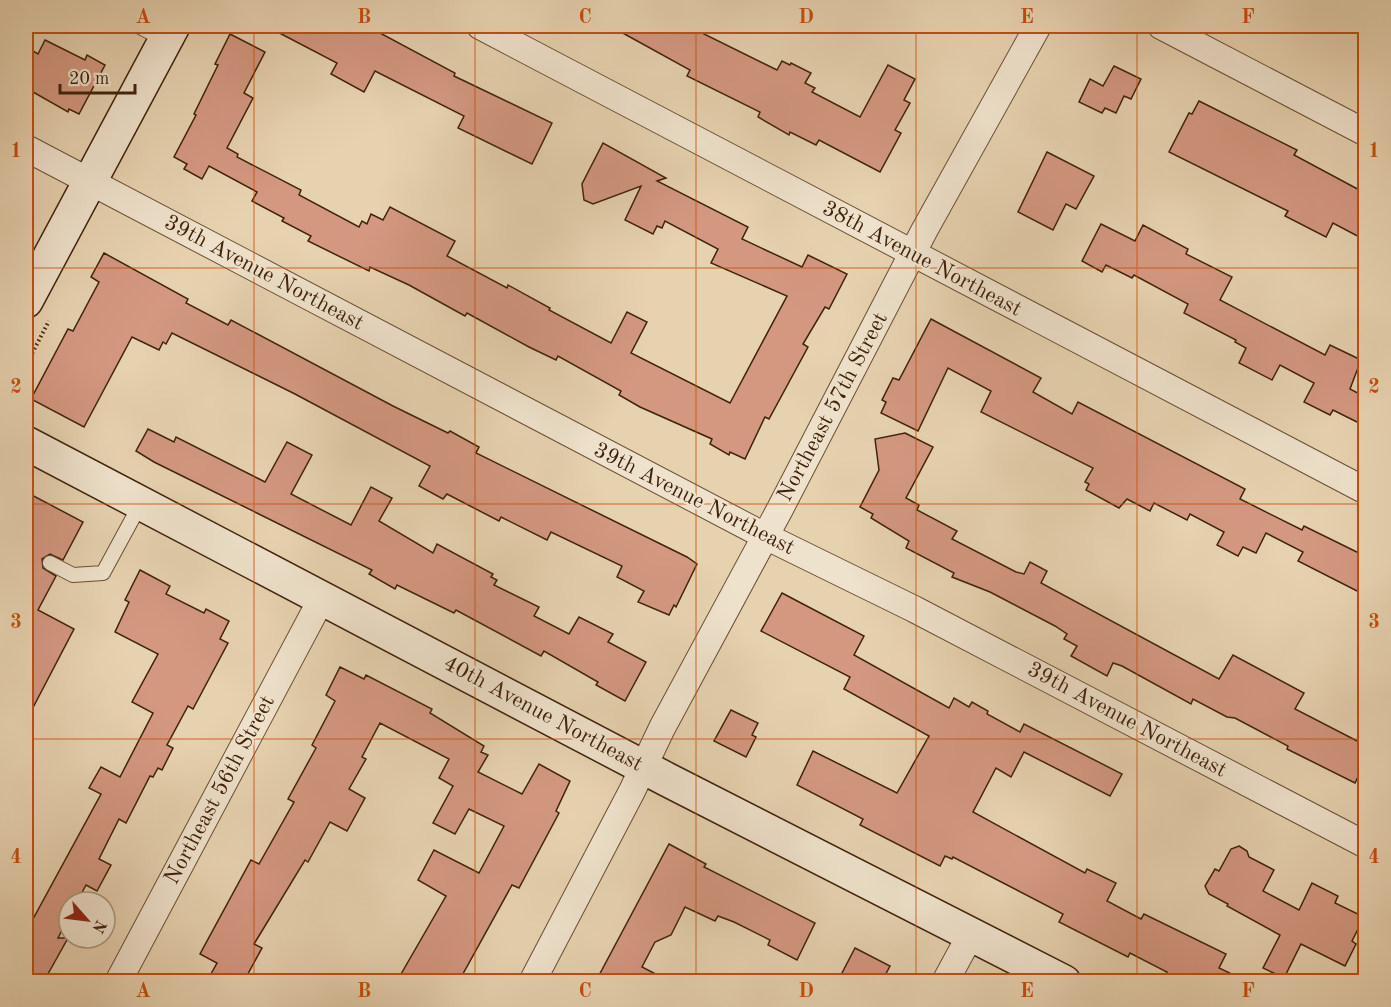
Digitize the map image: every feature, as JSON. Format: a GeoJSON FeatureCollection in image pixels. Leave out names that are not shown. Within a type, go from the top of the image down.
{"type":"FeatureCollection","features":[{"type":"Feature","properties":{"kind":"street","name":"38th Avenue Northeast"},"geometry":{"type":"LineString","coordinates":[[480,26],[1365,491]]}},
{"type":"Feature","properties":{"kind":"street","name":"Northeast 57th Street"},"geometry":{"type":"LineString","coordinates":[[532,981],[913,255],[1038,26]]}},
{"type":"Feature","properties":{"kind":"street"},"geometry":{"type":"LineString","coordinates":[[1161,26],[1365,133]]}},
{"type":"Feature","properties":{"kind":"street"},"geometry":{"type":"LineString","coordinates":[[26,301],[89,182],[159,30]]}},
{"type":"Feature","properties":{"kind":"street","name":"39th Avenue Northeast"},"geometry":{"type":"LineString","coordinates":[[26,148],[765,536],[914,609],[1365,845]]}},
{"type":"Feature","properties":{"kind":"street","name":"40th Avenue Northeast"},"geometry":{"type":"LineString","coordinates":[[26,442],[643,767],[1064,981]]}},
{"type":"Feature","properties":{"kind":"street","name":"Northeast 56th Street"},"geometry":{"type":"LineString","coordinates":[[118,981],[322,598]]}},
{"type":"Feature","properties":{"kind":"street"},"geometry":{"type":"LineString","coordinates":[[945,981],[971,934]]}},
{"type":"Feature","properties":{"kind":"lane"},"geometry":{"type":"LineString","coordinates":[[50,563],[73,575],[103,573],[141,503]]}},
{"type":"Feature","properties":{"kind":"building"},"geometry":{"type":"Polygon","coordinates":[[[266,26],[367,26],[455,73],[454,76],[552,123],[532,164],[458,128],[464,116],[375,71],[364,92],[331,74],[337,63],[266,26]]]}},
{"type":"Feature","properties":{"kind":"building"},"geometry":{"type":"Polygon","coordinates":[[[610,26],[688,26],[777,70],[782,61],[790,65],[791,63],[811,73],[805,83],[815,88],[812,92],[860,117],[888,65],[915,79],[904,100],[910,103],[895,130],[901,133],[880,172],[819,140],[816,145],[790,132],[789,135],[758,117],[760,112],[687,76],[690,70],[610,26]]]}},
{"type":"Feature","properties":{"kind":"building"},"geometry":{"type":"Polygon","coordinates":[[[230,34],[265,52],[244,93],[253,98],[227,148],[238,154],[237,157],[301,190],[299,195],[359,227],[362,221],[367,224],[371,214],[383,220],[390,207],[455,241],[447,256],[507,288],[508,285],[611,343],[627,312],[647,322],[631,353],[730,403],[787,296],[711,263],[718,249],[665,221],[662,228],[657,226],[653,234],[625,220],[641,186],[593,204],[584,200],[582,184],[603,143],[666,178],[657,181],[748,227],[742,239],[802,267],[808,255],[847,274],[829,309],[825,307],[803,344],[808,347],[769,419],[765,417],[745,459],[730,452],[729,455],[710,444],[712,439],[640,407],[619,395],[621,391],[558,356],[556,360],[467,313],[465,316],[409,285],[370,267],[369,271],[308,241],[311,236],[282,221],[284,218],[252,201],[257,192],[209,166],[202,179],[184,169],[187,164],[174,157],[196,115],[194,114],[230,34]]]}},
{"type":"Feature","properties":{"kind":"building"},"geometry":{"type":"Polygon","coordinates":[[[45,40],[85,60],[87,55],[105,65],[79,114],[69,109],[68,112],[26,88],[26,47],[38,54],[45,40]]]}},
{"type":"Feature","properties":{"kind":"building"},"geometry":{"type":"Polygon","coordinates":[[[1114,66],[1141,79],[1131,99],[1124,96],[1116,113],[1105,108],[1102,113],[1079,102],[1090,79],[1103,86],[1114,66]]]}},
{"type":"Feature","properties":{"kind":"building"},"geometry":{"type":"Polygon","coordinates":[[[1199,101],[1297,150],[1294,155],[1365,193],[1365,240],[1333,223],[1326,237],[1285,216],[1288,211],[1169,152],[1189,113],[1192,114],[1199,101]]]}},
{"type":"Feature","properties":{"kind":"building"},"geometry":{"type":"Polygon","coordinates":[[[1047,152],[1094,176],[1076,209],[1066,204],[1053,230],[1018,212],[1047,152]]]}},
{"type":"Feature","properties":{"kind":"building"},"geometry":{"type":"Polygon","coordinates":[[[1101,224],[1135,241],[1143,225],[1188,249],[1186,254],[1232,277],[1220,300],[1325,355],[1330,345],[1361,360],[1350,389],[1365,397],[1365,426],[1333,410],[1330,415],[1304,402],[1314,383],[1280,365],[1272,380],[1239,363],[1246,348],[1235,342],[1236,340],[1184,313],[1188,304],[1134,275],[1132,278],[1106,265],[1102,272],[1082,261],[1101,224]]]}},
{"type":"Feature","properties":{"kind":"building"},"geometry":{"type":"Polygon","coordinates":[[[104,253],[188,299],[186,303],[228,325],[231,320],[393,406],[448,433],[450,431],[479,447],[476,453],[687,557],[697,564],[676,607],[674,605],[669,615],[638,602],[644,591],[617,577],[622,566],[551,532],[547,540],[501,517],[499,521],[447,494],[443,499],[419,486],[430,466],[295,394],[172,333],[166,344],[163,342],[159,350],[132,337],[84,427],[31,399],[68,329],[73,331],[99,282],[91,277],[104,253]]]}},
{"type":"Feature","properties":{"kind":"building"},"geometry":{"type":"Polygon","coordinates":[[[931,319],[1041,378],[1033,392],[1072,414],[1078,402],[1245,489],[1240,499],[1302,530],[1304,526],[1365,556],[1365,595],[1298,561],[1303,552],[1266,533],[1256,553],[1243,547],[1238,556],[1217,545],[1224,532],[1190,514],[1187,520],[1154,503],[1150,511],[1127,499],[1119,508],[1086,490],[1089,484],[1085,482],[1093,468],[981,412],[991,391],[948,368],[918,431],[881,413],[886,402],[882,400],[893,378],[899,380],[931,319]]]}},
{"type":"Feature","properties":{"kind":"building"},"geometry":{"type":"Polygon","coordinates":[[[148,429],[174,442],[176,437],[265,482],[287,442],[312,455],[291,494],[351,525],[371,487],[392,498],[379,521],[433,553],[437,544],[493,574],[491,577],[497,580],[494,585],[539,607],[534,616],[569,634],[579,617],[613,634],[608,642],[646,662],[625,701],[596,685],[598,682],[544,651],[541,656],[456,610],[454,613],[397,585],[395,589],[369,574],[372,570],[154,462],[136,451],[148,429]]]}},
{"type":"Feature","properties":{"kind":"building"},"geometry":{"type":"Polygon","coordinates":[[[905,433],[933,447],[906,498],[919,505],[917,510],[957,531],[952,539],[1016,572],[1024,574],[1030,562],[1047,571],[1041,583],[1219,679],[1233,655],[1304,693],[1295,709],[1365,745],[1365,762],[1355,783],[1287,749],[1288,746],[1235,718],[1227,717],[1193,699],[1191,704],[1122,666],[1113,663],[1107,676],[1071,656],[1077,646],[1064,639],[1067,634],[1055,626],[990,592],[952,577],[954,573],[906,548],[909,541],[871,518],[873,514],[860,507],[879,470],[875,439],[905,433]]]}},
{"type":"Feature","properties":{"kind":"building"},"geometry":{"type":"Polygon","coordinates":[[[26,492],[83,522],[63,560],[50,554],[42,559],[43,568],[56,576],[38,610],[74,629],[26,721],[26,492]]]}},
{"type":"Feature","properties":{"kind":"building"},"geometry":{"type":"Polygon","coordinates":[[[140,570],[170,586],[166,594],[204,613],[206,609],[229,621],[220,639],[228,643],[193,709],[188,706],[167,745],[173,748],[162,770],[158,768],[153,777],[150,776],[126,823],[119,819],[99,859],[111,865],[98,890],[86,885],[83,890],[57,890],[57,950],[61,950],[44,981],[26,981],[26,932],[101,794],[89,788],[101,767],[120,777],[153,713],[132,702],[158,654],[115,632],[129,602],[125,600],[140,570]]]}},
{"type":"Feature","properties":{"kind":"building"},"geometry":{"type":"Polygon","coordinates":[[[782,593],[864,636],[854,655],[949,708],[954,698],[969,707],[972,702],[988,711],[987,714],[1020,732],[1024,724],[1122,774],[1110,796],[1024,752],[1011,777],[996,768],[973,812],[1085,873],[1087,869],[1116,883],[1107,901],[1141,919],[1144,914],[1226,954],[1219,968],[1246,981],[1162,981],[1167,972],[1130,953],[1128,957],[1059,922],[1063,914],[953,857],[952,859],[945,856],[940,866],[860,825],[863,819],[797,785],[813,751],[897,793],[929,736],[844,689],[850,677],[761,631],[782,593]]]}},
{"type":"Feature","properties":{"kind":"building"},"geometry":{"type":"Polygon","coordinates":[[[340,667],[364,679],[366,675],[432,709],[430,713],[484,746],[481,752],[488,755],[478,772],[522,794],[539,764],[570,781],[556,811],[559,813],[519,888],[512,885],[459,981],[397,981],[446,896],[418,880],[434,850],[479,873],[504,826],[469,809],[455,834],[433,823],[453,786],[439,778],[449,759],[380,723],[362,757],[366,759],[349,789],[365,798],[347,831],[330,822],[308,862],[305,860],[254,944],[262,948],[244,981],[207,981],[217,963],[200,954],[251,860],[259,864],[294,802],[288,799],[316,748],[312,745],[335,701],[326,695],[340,667]]]}},
{"type":"Feature","properties":{"kind":"building"},"geometry":{"type":"Polygon","coordinates":[[[731,710],[758,723],[752,735],[756,737],[746,757],[714,741],[731,710]]]}},
{"type":"Feature","properties":{"kind":"building"},"geometry":{"type":"Polygon","coordinates":[[[669,844],[706,864],[704,867],[815,923],[797,960],[768,945],[770,940],[734,922],[718,916],[715,921],[685,907],[671,935],[655,942],[642,967],[669,981],[596,981],[669,844]]]}},
{"type":"Feature","properties":{"kind":"building"},"geometry":{"type":"Polygon","coordinates":[[[1239,846],[1247,851],[1249,857],[1274,870],[1263,891],[1299,910],[1312,883],[1338,896],[1335,903],[1364,917],[1352,941],[1356,944],[1345,966],[1301,944],[1284,978],[1263,968],[1280,935],[1227,906],[1228,904],[1209,894],[1205,886],[1215,869],[1219,871],[1231,849],[1239,846]]]}},
{"type":"Feature","properties":{"kind":"building"},"geometry":{"type":"Polygon","coordinates":[[[855,948],[890,966],[882,981],[854,981],[841,975],[855,948]]]}}]}
